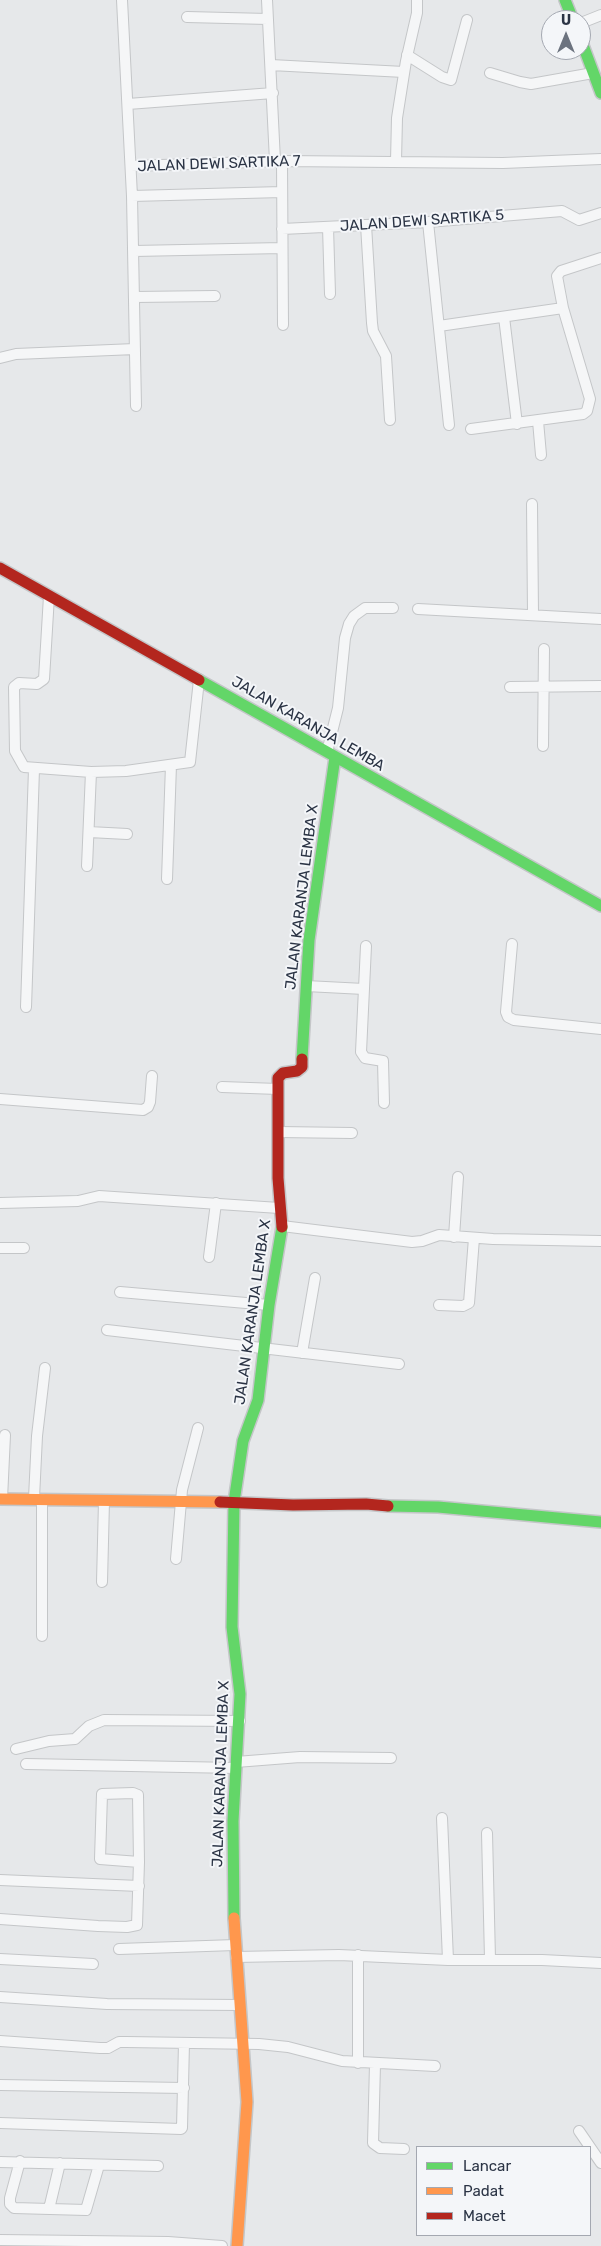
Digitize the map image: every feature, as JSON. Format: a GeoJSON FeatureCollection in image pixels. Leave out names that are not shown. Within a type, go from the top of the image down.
{"type":"FeatureCollection","features":[{"type":"Feature","properties":{"kind":"street"},"geometry":{"type":"LineString","coordinates":[[122,0],[131,166]]}},
{"type":"Feature","properties":{"kind":"street"},"geometry":{"type":"LineString","coordinates":[[267,0],[282,192],[283,325]]}},
{"type":"Feature","properties":{"kind":"street"},"geometry":{"type":"LineString","coordinates":[[396,161],[398,118],[404,72],[418,13],[417,0]]}},
{"type":"Feature","properties":{"kind":"street"},"geometry":{"type":"LineString","coordinates":[[187,17],[268,19]]}},
{"type":"Feature","properties":{"kind":"street"},"geometry":{"type":"LineString","coordinates":[[408,55],[446,79],[451,80],[467,20]]}},
{"type":"Feature","properties":{"kind":"street"},"geometry":{"type":"LineString","coordinates":[[588,60],[601,93]]}},
{"type":"Feature","properties":{"kind":"street"},"geometry":{"type":"LineString","coordinates":[[271,65],[404,72]]}},
{"type":"Feature","properties":{"kind":"street"},"geometry":{"type":"LineString","coordinates":[[490,73],[531,84],[593,73]]}},
{"type":"Feature","properties":{"kind":"street"},"geometry":{"type":"LineString","coordinates":[[128,104],[273,93]]}},
{"type":"Feature","properties":{"kind":"street","name":"JALAN DEWI SARTIKA 7"},"geometry":{"type":"LineString","coordinates":[[136,406],[131,166],[279,161],[396,161],[503,164],[601,160]]}},
{"type":"Feature","properties":{"kind":"street"},"geometry":{"type":"LineString","coordinates":[[132,196],[282,192]]}},
{"type":"Feature","properties":{"kind":"street","name":"JALAN DEWI SARTIKA 5"},"geometry":{"type":"LineString","coordinates":[[282,229],[428,222],[562,211],[579,220],[601,213]]}},
{"type":"Feature","properties":{"kind":"street"},"geometry":{"type":"LineString","coordinates":[[428,222],[449,425]]}},
{"type":"Feature","properties":{"kind":"street"},"geometry":{"type":"LineString","coordinates":[[366,225],[372,323],[373,331],[386,356],[390,420]]}},
{"type":"Feature","properties":{"kind":"street"},"geometry":{"type":"LineString","coordinates":[[328,228],[330,294]]}},
{"type":"Feature","properties":{"kind":"street"},"geometry":{"type":"LineString","coordinates":[[134,251],[282,248]]}},
{"type":"Feature","properties":{"kind":"street"},"geometry":{"type":"LineString","coordinates":[[472,429],[538,422],[583,414],[589,408],[590,399],[563,308],[557,278],[559,273],[601,258]]}},
{"type":"Feature","properties":{"kind":"street"},"geometry":{"type":"LineString","coordinates":[[135,296],[215,296]]}},
{"type":"Feature","properties":{"kind":"street"},"geometry":{"type":"LineString","coordinates":[[439,326],[563,308]]}},
{"type":"Feature","properties":{"kind":"street"},"geometry":{"type":"LineString","coordinates":[[504,317],[517,424]]}},
{"type":"Feature","properties":{"kind":"street"},"geometry":{"type":"LineString","coordinates":[[0,358],[16,354],[135,349]]}},
{"type":"Feature","properties":{"kind":"street"},"geometry":{"type":"LineString","coordinates":[[538,422],[541,455]]}},
{"type":"Feature","properties":{"kind":"street"},"geometry":{"type":"LineString","coordinates":[[532,504],[533,614]]}},
{"type":"Feature","properties":{"kind":"street","name":"JALAN KARANJA LEMBA"},"geometry":{"type":"LineString","coordinates":[[0,568],[601,906]]}},
{"type":"Feature","properties":{"kind":"street"},"geometry":{"type":"LineString","coordinates":[[49,596],[44,678],[38,684],[17,684],[13,693],[15,754],[23,766],[34,769],[91,772],[132,771],[189,762],[191,759],[199,680]]}},
{"type":"Feature","properties":{"kind":"street"},"geometry":{"type":"LineString","coordinates":[[331,755],[347,629],[351,620],[363,609],[374,606],[393,608]]}},
{"type":"Feature","properties":{"kind":"street"},"geometry":{"type":"LineString","coordinates":[[418,609],[601,619]]}},
{"type":"Feature","properties":{"kind":"street"},"geometry":{"type":"LineString","coordinates":[[543,746],[544,649]]}},
{"type":"Feature","properties":{"kind":"street"},"geometry":{"type":"LineString","coordinates":[[510,687],[601,686]]}},
{"type":"Feature","properties":{"kind":"street","name":"JALAN KARANJA LEMBA X"},"geometry":{"type":"LineString","coordinates":[[237,2246],[247,2102],[235,1945],[233,1821],[240,1721],[239,1675],[232,1627],[234,1502],[243,1441],[258,1400],[263,1348],[282,1226],[279,1208],[278,1089],[280,1074],[297,1071],[302,1067],[310,934],[331,755]]}},
{"type":"Feature","properties":{"kind":"street"},"geometry":{"type":"LineString","coordinates":[[167,879],[171,765]]}},
{"type":"Feature","properties":{"kind":"street"},"geometry":{"type":"LineString","coordinates":[[26,1007],[34,769]]}},
{"type":"Feature","properties":{"kind":"street"},"geometry":{"type":"LineString","coordinates":[[87,866],[91,772]]}},
{"type":"Feature","properties":{"kind":"street"},"geometry":{"type":"LineString","coordinates":[[89,832],[127,834]]}},
{"type":"Feature","properties":{"kind":"street"},"geometry":{"type":"LineString","coordinates":[[512,944],[506,1012],[508,1017],[514,1020],[601,1028],[601,1036]]}},
{"type":"Feature","properties":{"kind":"street"},"geometry":{"type":"LineString","coordinates":[[366,946],[360,1052],[365,1058],[381,1059],[383,1061],[384,1103]]}},
{"type":"Feature","properties":{"kind":"street"},"geometry":{"type":"LineString","coordinates":[[306,986],[364,989]]}},
{"type":"Feature","properties":{"kind":"street"},"geometry":{"type":"LineString","coordinates":[[0,1100],[145,1109],[150,1102],[152,1076]]}},
{"type":"Feature","properties":{"kind":"street"},"geometry":{"type":"LineString","coordinates":[[222,1087],[278,1089]]}},
{"type":"Feature","properties":{"kind":"street"},"geometry":{"type":"LineString","coordinates":[[278,1132],[352,1133]]}},
{"type":"Feature","properties":{"kind":"street"},"geometry":{"type":"LineString","coordinates":[[454,1236],[458,1177]]}},
{"type":"Feature","properties":{"kind":"street"},"geometry":{"type":"LineString","coordinates":[[0,1203],[78,1201],[99,1196],[279,1208]]}},
{"type":"Feature","properties":{"kind":"street"},"geometry":{"type":"LineString","coordinates":[[209,1257],[216,1203]]}},
{"type":"Feature","properties":{"kind":"street"},"geometry":{"type":"LineString","coordinates":[[282,1226],[412,1242],[427,1240],[439,1235],[474,1238],[601,1241]]}},
{"type":"Feature","properties":{"kind":"street"},"geometry":{"type":"LineString","coordinates":[[439,1305],[463,1306],[469,1303],[474,1238]]}},
{"type":"Feature","properties":{"kind":"street"},"geometry":{"type":"LineString","coordinates":[[0,1248],[24,1248]]}},
{"type":"Feature","properties":{"kind":"street"},"geometry":{"type":"LineString","coordinates":[[302,1353],[315,1278]]}},
{"type":"Feature","properties":{"kind":"street"},"geometry":{"type":"LineString","coordinates":[[120,1292],[269,1305]]}},
{"type":"Feature","properties":{"kind":"street"},"geometry":{"type":"LineString","coordinates":[[107,1330],[399,1364]]}},
{"type":"Feature","properties":{"kind":"street"},"geometry":{"type":"LineString","coordinates":[[42,1636],[37,1436],[45,1368]]}},
{"type":"Feature","properties":{"kind":"street"},"geometry":{"type":"LineString","coordinates":[[176,1559],[180,1500],[198,1428]]}},
{"type":"Feature","properties":{"kind":"street"},"geometry":{"type":"LineString","coordinates":[[5,1434],[1,1499],[180,1500],[293,1505],[366,1504],[394,1508],[438,1508],[601,1522]]}},
{"type":"Feature","properties":{"kind":"street"},"geometry":{"type":"LineString","coordinates":[[102,1582],[104,1501]]}},
{"type":"Feature","properties":{"kind":"street"},"geometry":{"type":"LineString","coordinates":[[16,1749],[49,1741],[74,1739],[89,1726],[104,1720],[240,1721]]}},
{"type":"Feature","properties":{"kind":"street"},"geometry":{"type":"LineString","coordinates":[[26,1764],[236,1765],[300,1757],[391,1758]]}},
{"type":"Feature","properties":{"kind":"street"},"geometry":{"type":"LineString","coordinates":[[0,1919],[134,1927],[138,1923],[139,1862],[138,1795],[133,1793],[102,1794],[100,1859],[139,1862]]}},
{"type":"Feature","properties":{"kind":"street"},"geometry":{"type":"LineString","coordinates":[[442,1818],[448,1960]]}},
{"type":"Feature","properties":{"kind":"street"},"geometry":{"type":"LineString","coordinates":[[488,1833],[490,1959]]}},
{"type":"Feature","properties":{"kind":"street"},"geometry":{"type":"LineString","coordinates":[[0,1880],[138,1886]]}},
{"type":"Feature","properties":{"kind":"street"},"geometry":{"type":"LineString","coordinates":[[119,1949],[235,1945]]}},
{"type":"Feature","properties":{"kind":"street"},"geometry":{"type":"LineString","coordinates":[[358,1955],[358,2063]]}},
{"type":"Feature","properties":{"kind":"street"},"geometry":{"type":"LineString","coordinates":[[236,1958],[358,1955],[448,1960],[490,1959],[601,1964]]}},
{"type":"Feature","properties":{"kind":"street"},"geometry":{"type":"LineString","coordinates":[[0,1959],[93,1964]]}},
{"type":"Feature","properties":{"kind":"street"},"geometry":{"type":"LineString","coordinates":[[0,1997],[107,2004],[239,2005]]}},
{"type":"Feature","properties":{"kind":"street"},"geometry":{"type":"LineString","coordinates":[[0,2042],[100,2048],[108,2048],[119,2042],[242,2044],[288,2047],[327,2058],[358,2063],[435,2066]]}},
{"type":"Feature","properties":{"kind":"street"},"geometry":{"type":"LineString","coordinates":[[0,2124],[180,2129],[182,2128],[184,2088],[184,2043]]}},
{"type":"Feature","properties":{"kind":"street"},"geometry":{"type":"LineString","coordinates":[[376,2064],[373,2143],[380,2148],[404,2149]]}},
{"type":"Feature","properties":{"kind":"street"},"geometry":{"type":"LineString","coordinates":[[0,2085],[184,2088]]}},
{"type":"Feature","properties":{"kind":"street"},"geometry":{"type":"LineString","coordinates":[[579,2130],[590,2146]]}},
{"type":"Feature","properties":{"kind":"street"},"geometry":{"type":"LineString","coordinates":[[591,2148],[601,2163]]}},
{"type":"Feature","properties":{"kind":"street"},"geometry":{"type":"LineString","coordinates":[[0,2162],[20,2161],[158,2166]]}},
{"type":"Feature","properties":{"kind":"street"},"geometry":{"type":"LineString","coordinates":[[20,2161],[10,2198],[11,2206],[49,2209],[88,2209],[99,2165]]}},
{"type":"Feature","properties":{"kind":"street"},"geometry":{"type":"LineString","coordinates":[[49,2209],[60,2163]]}},
{"type":"Feature","properties":{"kind":"street"},"geometry":{"type":"LineString","coordinates":[[0,2240],[168,2242],[222,2246]]}},
{"type":"Feature","properties":{"kind":"traffic: fast"},"geometry":{"type":"LineString","coordinates":[[565,0],[569,10]]}},
{"type":"Feature","properties":{"kind":"traffic: fast"},"geometry":{"type":"LineString","coordinates":[[589,60],[601,93]]}},
{"type":"Feature","properties":{"kind":"traffic: fast"},"geometry":{"type":"LineString","coordinates":[[199,680],[601,906]]}},
{"type":"Feature","properties":{"kind":"traffic: fast"},"geometry":{"type":"LineString","coordinates":[[302,1059],[309,940],[335,757]]}},
{"type":"Feature","properties":{"kind":"traffic: fast"},"geometry":{"type":"LineString","coordinates":[[234,1918],[233,1821],[240,1694],[232,1627],[234,1502],[243,1441],[258,1400],[269,1305],[282,1227]]}},
{"type":"Feature","properties":{"kind":"traffic: fast"},"geometry":{"type":"LineString","coordinates":[[388,1506],[438,1507],[601,1522]]}},
{"type":"Feature","properties":{"kind":"traffic: slow"},"geometry":{"type":"LineString","coordinates":[[0,1499],[220,1502]]}},
{"type":"Feature","properties":{"kind":"traffic: slow"},"geometry":{"type":"LineString","coordinates":[[234,1918],[247,2102],[237,2246]]}},
{"type":"Feature","properties":{"kind":"traffic: jam"},"geometry":{"type":"LineString","coordinates":[[0,568],[199,680]]}},
{"type":"Feature","properties":{"kind":"traffic: jam"},"geometry":{"type":"LineString","coordinates":[[282,1227],[278,1178],[278,1078],[283,1073],[297,1071],[302,1067],[302,1059]]}},
{"type":"Feature","properties":{"kind":"traffic: jam"},"geometry":{"type":"LineString","coordinates":[[220,1502],[388,1506]]}}]}
